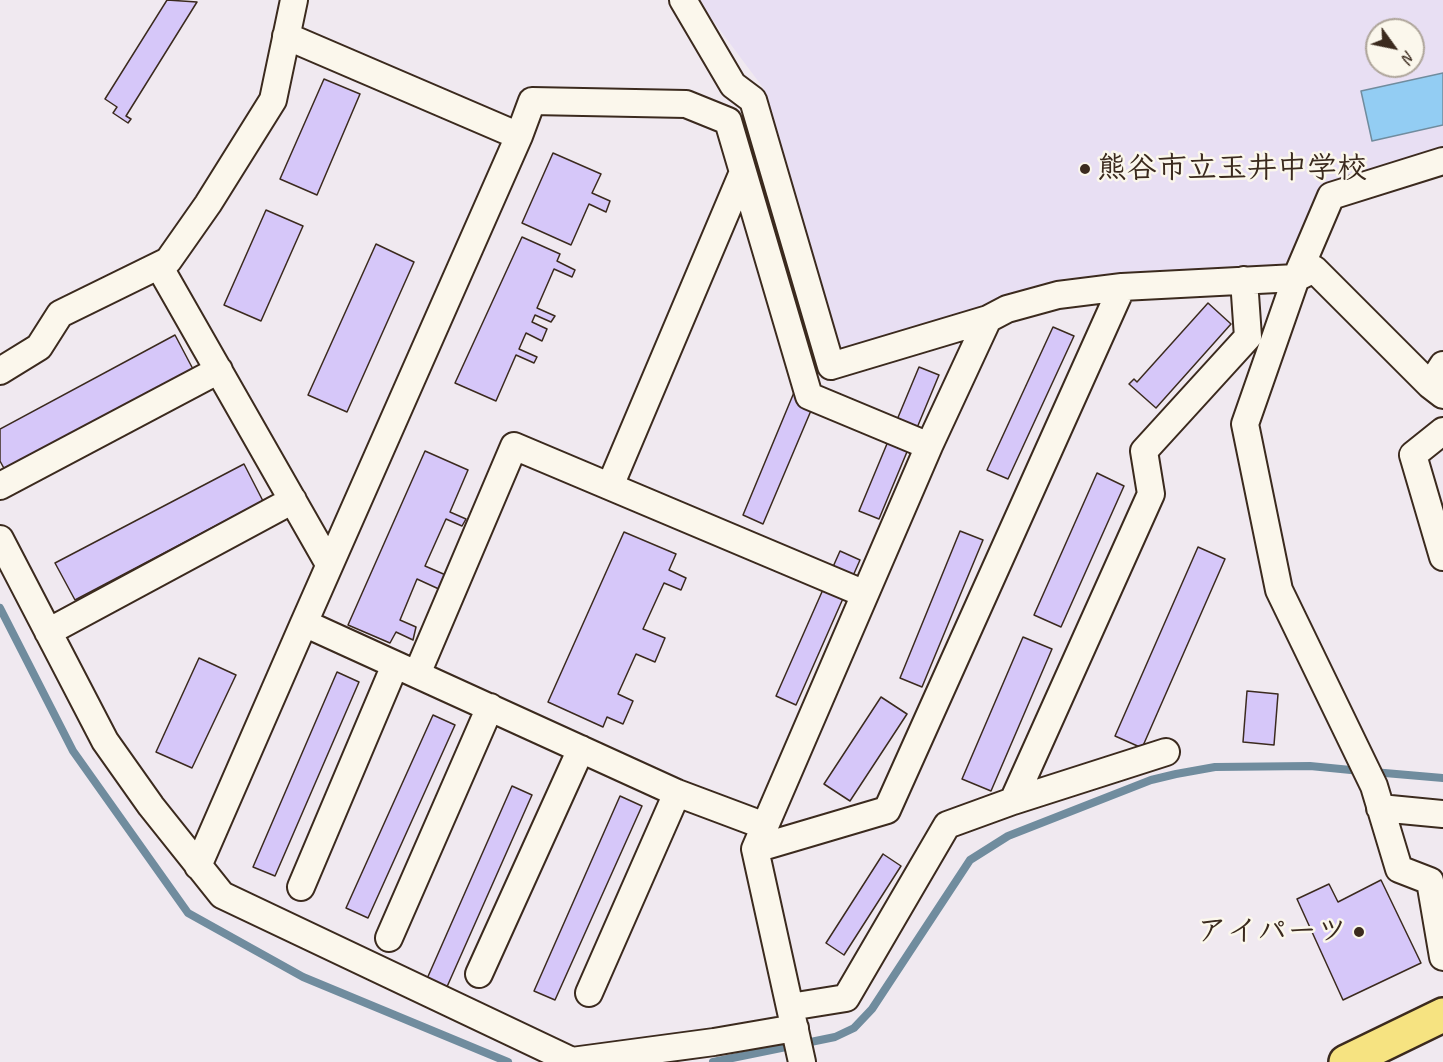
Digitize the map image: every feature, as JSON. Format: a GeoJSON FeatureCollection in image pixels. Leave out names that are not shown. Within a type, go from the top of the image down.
{"type":"FeatureCollection","features":[{"type":"Feature","properties":{"kind":"highway"},"geometry":{"type":"LineString","coordinates":[[1346,1062],[1443,1015]]}},
{"type":"Feature","properties":{"kind":"street"},"geometry":{"type":"LineString","coordinates":[[0,371],[39,347],[60,314],[168,261],[208,204],[273,100],[294,0]]}},
{"type":"Feature","properties":{"kind":"street"},"geometry":{"type":"LineString","coordinates":[[683,0],[733,85],[753,100],[831,366],[988,319],[1007,309],[1058,295],[1122,287],[1296,278],[1314,269],[1439,382]]}},
{"type":"Feature","properties":{"kind":"street"},"geometry":{"type":"LineString","coordinates":[[286,36],[519,136]]}},
{"type":"Feature","properties":{"kind":"street"},"geometry":{"type":"LineString","coordinates":[[198,866],[519,136],[532,101],[686,104],[728,121],[809,396],[929,446]]}},
{"type":"Feature","properties":{"kind":"street"},"geometry":{"type":"LineString","coordinates":[[1443,161],[1330,196],[1296,278],[1245,424],[1279,590],[1377,797],[1399,869],[1430,881],[1443,957]]}},
{"type":"Feature","properties":{"kind":"street"},"geometry":{"type":"LineString","coordinates":[[610,486],[743,172]]}},
{"type":"Feature","properties":{"kind":"street"},"geometry":{"type":"LineString","coordinates":[[159,266],[329,564]]}},
{"type":"Feature","properties":{"kind":"street"},"geometry":{"type":"LineString","coordinates":[[1013,801],[1151,494],[1144,451],[1248,337],[1244,280]]}},
{"type":"Feature","properties":{"kind":"street"},"geometry":{"type":"LineString","coordinates":[[304,623],[677,793],[760,838],[886,810],[1122,287]]}},
{"type":"Feature","properties":{"kind":"street"},"geometry":{"type":"LineString","coordinates":[[802,1062],[760,838],[929,446],[988,319]]}},
{"type":"Feature","properties":{"kind":"street"},"geometry":{"type":"LineString","coordinates":[[0,486],[219,370]]}},
{"type":"Feature","properties":{"kind":"street"},"geometry":{"type":"LineString","coordinates":[[1443,431],[1413,455],[1443,557]]}},
{"type":"Feature","properties":{"kind":"street"},"geometry":{"type":"LineString","coordinates":[[301,887],[514,446],[865,594]]}},
{"type":"Feature","properties":{"kind":"street"},"geometry":{"type":"LineString","coordinates":[[48,632],[293,500]]}},
{"type":"Feature","properties":{"kind":"street"},"geometry":{"type":"LineString","coordinates":[[0,539],[105,741],[151,806],[222,895],[572,1061],[714,1042],[793,1022],[846,998],[947,825],[1013,801],[1166,752]]}},
{"type":"Feature","properties":{"kind":"street"},"geometry":{"type":"LineString","coordinates":[[389,938],[490,707]]}},
{"type":"Feature","properties":{"kind":"street"},"geometry":{"type":"LineString","coordinates":[[479,974],[580,749]]}},
{"type":"Feature","properties":{"kind":"street"},"geometry":{"type":"LineString","coordinates":[[589,993],[677,793]]}},
{"type":"Feature","properties":{"kind":"street"},"geometry":{"type":"LineString","coordinates":[[1377,797],[1443,814]]}},
{"type":"Feature","properties":{"kind":"shaded area","name":"熊谷市立玉井中学校"},"geometry":{"type":"Polygon","coordinates":[[[701,0],[1443,0],[1443,152],[1328,185],[1284,269],[1066,278],[852,349],[833,345],[764,89],[708,14],[701,0]]]}},
{"type":"Feature","properties":{"kind":"water"},"geometry":{"type":"Polygon","coordinates":[[[1443,73],[1443,125],[1372,141],[1361,91],[1443,73]]]}},
{"type":"Feature","properties":{"kind":"building"},"geometry":{"type":"Polygon","coordinates":[[[167,0],[197,2],[126,116],[131,119],[128,123],[113,113],[117,107],[105,99],[167,0]]]}},
{"type":"Feature","properties":{"kind":"building"},"geometry":{"type":"Polygon","coordinates":[[[324,79],[360,94],[317,195],[280,179],[324,79]]]}},
{"type":"Feature","properties":{"kind":"building"},"geometry":{"type":"Polygon","coordinates":[[[553,153],[601,174],[592,193],[610,201],[606,212],[589,204],[571,245],[522,223],[553,153]]]}},
{"type":"Feature","properties":{"kind":"building"},"geometry":{"type":"Polygon","coordinates":[[[266,210],[303,226],[261,321],[224,305],[266,210]]]}},
{"type":"Feature","properties":{"kind":"building"},"geometry":{"type":"Polygon","coordinates":[[[522,237],[560,254],[557,261],[575,270],[572,277],[554,269],[537,308],[555,316],[551,322],[535,315],[532,322],[547,329],[542,341],[526,333],[519,349],[537,357],[534,363],[516,355],[496,401],[455,383],[522,237]]]}},
{"type":"Feature","properties":{"kind":"building"},"geometry":{"type":"Polygon","coordinates":[[[376,244],[414,262],[347,412],[308,395],[376,244]]]}},
{"type":"Feature","properties":{"kind":"building"},"geometry":{"type":"Polygon","coordinates":[[[1208,303],[1231,324],[1156,408],[1129,384],[1134,379],[1137,382],[1208,303]]]}},
{"type":"Feature","properties":{"kind":"building"},"geometry":{"type":"Polygon","coordinates":[[[1053,327],[1074,336],[1008,479],[987,470],[1053,327]]]}},
{"type":"Feature","properties":{"kind":"building"},"geometry":{"type":"Polygon","coordinates":[[[175,335],[194,371],[6,472],[0,461],[0,429],[175,335]]]}},
{"type":"Feature","properties":{"kind":"building"},"geometry":{"type":"Polygon","coordinates":[[[919,367],[939,375],[879,519],[859,511],[919,367]]]}},
{"type":"Feature","properties":{"kind":"building"},"geometry":{"type":"Polygon","coordinates":[[[800,378],[821,387],[763,524],[743,515],[800,378]]]}},
{"type":"Feature","properties":{"kind":"building"},"geometry":{"type":"Polygon","coordinates":[[[425,451],[468,470],[450,512],[466,519],[462,526],[446,519],[425,566],[448,576],[441,590],[417,579],[400,620],[416,627],[413,640],[396,632],[390,643],[348,625],[425,451]]]}},
{"type":"Feature","properties":{"kind":"building"},"geometry":{"type":"Polygon","coordinates":[[[244,464],[263,501],[75,600],[55,563],[244,464]]]}},
{"type":"Feature","properties":{"kind":"building"},"geometry":{"type":"Polygon","coordinates":[[[1097,473],[1124,486],[1061,627],[1034,615],[1097,473]]]}},
{"type":"Feature","properties":{"kind":"building"},"geometry":{"type":"Polygon","coordinates":[[[960,531],[983,540],[922,687],[900,678],[960,531]]]}},
{"type":"Feature","properties":{"kind":"building"},"geometry":{"type":"Polygon","coordinates":[[[624,532],[676,554],[669,570],[686,578],[681,590],[664,583],[643,629],[665,638],[655,662],[636,654],[618,694],[633,701],[623,724],[607,717],[603,727],[548,702],[624,532]]]}},
{"type":"Feature","properties":{"kind":"building"},"geometry":{"type":"Polygon","coordinates":[[[1198,547],[1225,559],[1142,748],[1115,736],[1198,547]]]}},
{"type":"Feature","properties":{"kind":"building"},"geometry":{"type":"Polygon","coordinates":[[[840,551],[860,560],[796,705],[776,696],[840,551]]]}},
{"type":"Feature","properties":{"kind":"building"},"geometry":{"type":"Polygon","coordinates":[[[1023,637],[1052,649],[991,791],[962,779],[1023,637]]]}},
{"type":"Feature","properties":{"kind":"building"},"geometry":{"type":"Polygon","coordinates":[[[199,658],[236,675],[192,768],[156,752],[199,658]]]}},
{"type":"Feature","properties":{"kind":"building"},"geometry":{"type":"Polygon","coordinates":[[[337,672],[359,682],[275,876],[253,867],[337,672]]]}},
{"type":"Feature","properties":{"kind":"building"},"geometry":{"type":"Polygon","coordinates":[[[1247,691],[1278,694],[1274,745],[1243,742],[1247,691]]]}},
{"type":"Feature","properties":{"kind":"building"},"geometry":{"type":"Polygon","coordinates":[[[881,697],[907,714],[850,801],[824,784],[881,697]]]}},
{"type":"Feature","properties":{"kind":"building"},"geometry":{"type":"Polygon","coordinates":[[[433,715],[455,725],[368,918],[346,908],[433,715]]]}},
{"type":"Feature","properties":{"kind":"building"},"geometry":{"type":"Polygon","coordinates":[[[512,786],[532,795],[446,989],[426,981],[512,786]]]}},
{"type":"Feature","properties":{"kind":"building"},"geometry":{"type":"Polygon","coordinates":[[[620,796],[642,806],[555,1000],[534,991],[620,796]]]}},
{"type":"Feature","properties":{"kind":"building"},"geometry":{"type":"Polygon","coordinates":[[[883,854],[901,866],[844,955],[826,943],[883,854]]]}},
{"type":"Feature","properties":{"kind":"building","name":"アイパーツ"},"geometry":{"type":"Polygon","coordinates":[[[1381,880],[1421,963],[1343,1000],[1297,899],[1329,884],[1338,902],[1381,880]]]}},
{"type":"Feature","properties":{"kind":"waterway"},"geometry":{"type":"LineString","coordinates":[[0,608],[73,751],[188,913],[303,977],[508,1062]]}},
{"type":"Feature","properties":{"kind":"waterway"},"geometry":{"type":"LineString","coordinates":[[713,1062],[835,1037],[854,1028],[872,1009],[970,860],[1008,836],[1151,780],[1176,774],[1215,767],[1310,766],[1361,771]]}},
{"type":"Feature","properties":{"kind":"waterway"},"geometry":{"type":"LineString","coordinates":[[1373,772],[1443,778]]}},
{"type":"Feature","properties":{"kind":"place","name":"熊谷市立玉井中学校"},"geometry":{"type":"Point","coordinates":[1085,169]}},
{"type":"Feature","properties":{"kind":"place","name":"アイパーツ"},"geometry":{"type":"Point","coordinates":[1359,932]}}]}
